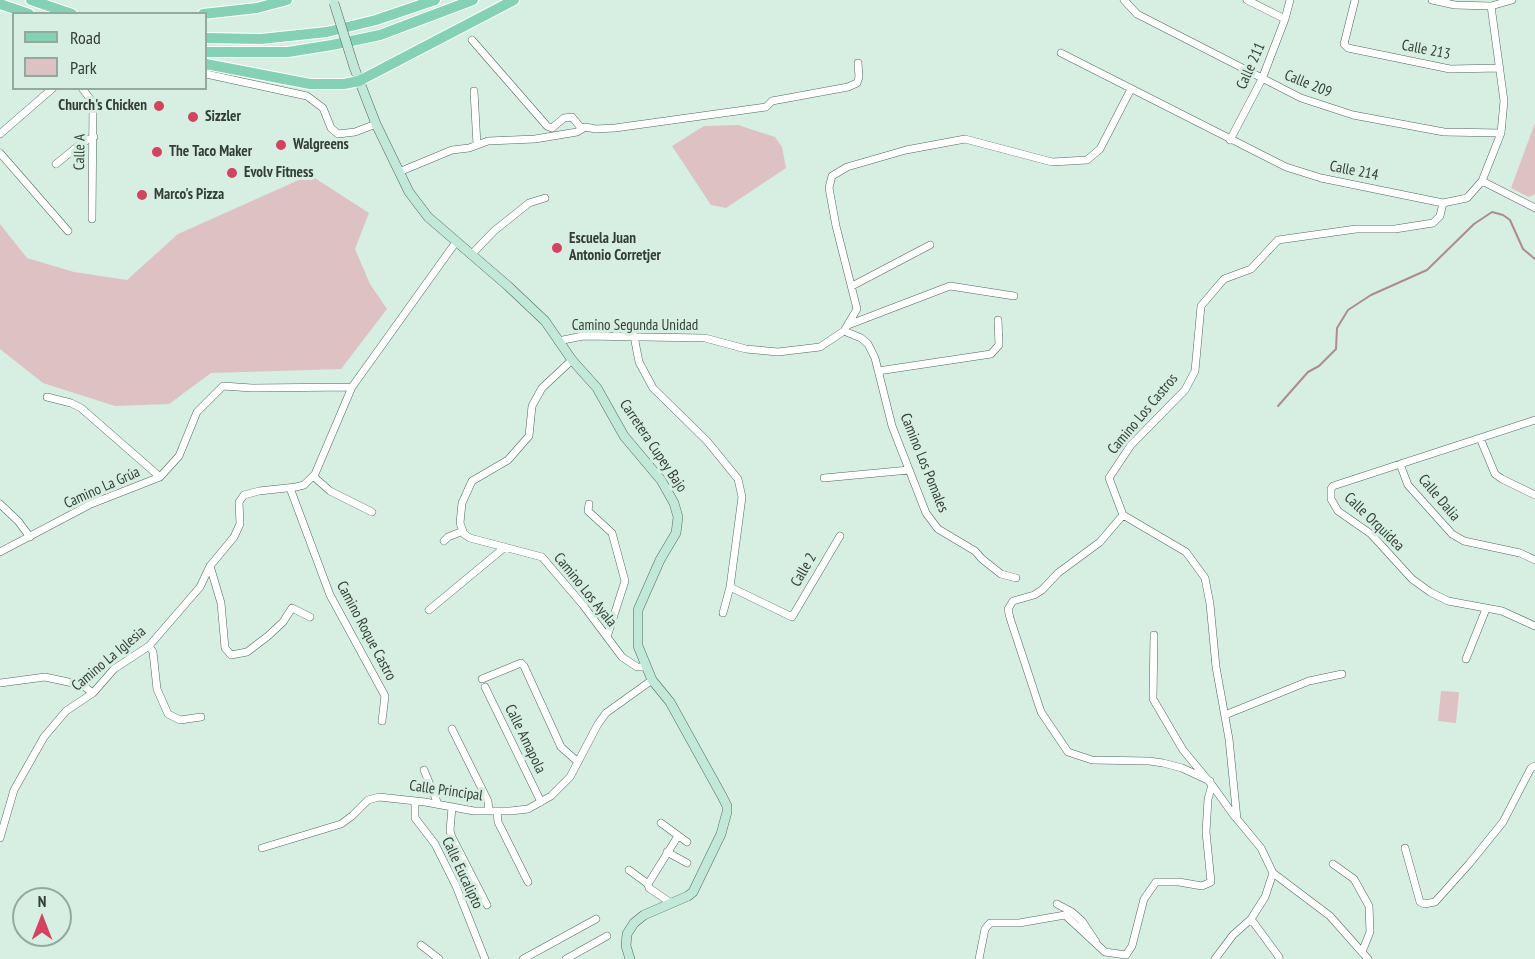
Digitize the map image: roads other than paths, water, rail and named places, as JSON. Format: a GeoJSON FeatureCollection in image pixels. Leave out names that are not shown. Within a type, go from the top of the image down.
{"type":"FeatureCollection","features":[{"type":"Feature","properties":{"kind":"main road"},"geometry":{"type":"LineString","coordinates":[[31,0],[66,12]]}},
{"type":"Feature","properties":{"kind":"main road"},"geometry":{"type":"LineString","coordinates":[[207,14],[257,8],[287,0]]}},
{"type":"Feature","properties":{"kind":"main road"},"geometry":{"type":"LineString","coordinates":[[207,38],[261,39],[327,32],[376,20],[435,0]]}},
{"type":"Feature","properties":{"kind":"main road"},"geometry":{"type":"LineString","coordinates":[[207,52],[288,52],[332,45],[380,35],[473,0]]}},
{"type":"Feature","properties":{"kind":"main road"},"geometry":{"type":"LineString","coordinates":[[207,64],[310,84],[344,84],[359,81],[514,0]]}},
{"type":"Feature","properties":{"kind":"main road"},"geometry":{"type":"LineString","coordinates":[[0,4],[23,12]]}},
{"type":"Feature","properties":{"kind":"street","name":"Calle 209"},"geometry":{"type":"LineString","coordinates":[[1124,0],[1137,14],[1301,98],[1353,115],[1443,132],[1501,134]]}},
{"type":"Feature","properties":{"kind":"street"},"geometry":{"type":"LineString","coordinates":[[1247,0],[1285,19]]}},
{"type":"Feature","properties":{"kind":"street","name":"Calle 211"},"geometry":{"type":"LineString","coordinates":[[1230,140],[1262,79],[1290,0]]}},
{"type":"Feature","properties":{"kind":"street","name":"Calle 213"},"geometry":{"type":"LineString","coordinates":[[1355,0],[1344,44],[1348,48],[1450,69],[1500,68]]}},
{"type":"Feature","properties":{"kind":"street"},"geometry":{"type":"LineString","coordinates":[[1432,0],[1455,5],[1491,6],[1512,0]]}},
{"type":"Feature","properties":{"kind":"street","name":"Carretera Cupey Bajo"},"geometry":{"type":"LineString","coordinates":[[334,2],[359,81],[376,124],[409,192],[428,217],[545,321],[572,360],[597,388],[624,436],[661,480],[674,503],[678,517],[676,533],[660,560],[638,610],[638,646],[652,680],[670,702],[727,806],[722,834],[697,886],[688,896],[644,915],[634,923],[627,934],[626,946],[630,959]]}},
{"type":"Feature","properties":{"kind":"street","name":"Calle 214"},"geometry":{"type":"LineString","coordinates":[[1061,53],[1286,167],[1321,178],[1443,203],[1467,198],[1482,181],[1501,134],[1504,101],[1491,6]]}},
{"type":"Feature","properties":{"kind":"street"},"geometry":{"type":"LineString","coordinates":[[472,39],[547,126],[552,128],[564,118],[572,117],[582,129]]}},
{"type":"Feature","properties":{"kind":"street"},"geometry":{"type":"LineString","coordinates":[[399,172],[452,150],[488,141],[535,139],[577,132],[585,128],[615,128],[766,107],[772,100],[848,87],[856,82],[859,76],[858,63]]}},
{"type":"Feature","properties":{"kind":"street"},"geometry":{"type":"LineString","coordinates":[[207,74],[307,96],[323,108],[331,128],[338,134],[355,132],[376,124]]}},
{"type":"Feature","properties":{"kind":"street"},"geometry":{"type":"LineString","coordinates":[[846,328],[857,309],[836,226],[829,188],[832,176],[847,167],[906,150],[965,139],[1052,162],[1087,160],[1100,149],[1131,89]]}},
{"type":"Feature","properties":{"kind":"street"},"geometry":{"type":"LineString","coordinates":[[0,134],[51,90]]}},
{"type":"Feature","properties":{"kind":"street","name":"Calle A"},"geometry":{"type":"LineString","coordinates":[[83,90],[93,103],[92,219]]}},
{"type":"Feature","properties":{"kind":"street"},"geometry":{"type":"LineString","coordinates":[[474,91],[477,145]]}},
{"type":"Feature","properties":{"kind":"street"},"geometry":{"type":"LineString","coordinates":[[56,164],[83,142],[94,137]]}},
{"type":"Feature","properties":{"kind":"street"},"geometry":{"type":"LineString","coordinates":[[0,153],[68,231]]}},
{"type":"Feature","properties":{"kind":"street"},"geometry":{"type":"LineString","coordinates":[[1482,181],[1535,208]]}},
{"type":"Feature","properties":{"kind":"street"},"geometry":{"type":"LineString","coordinates":[[471,255],[494,231],[529,203],[545,198]]}},
{"type":"Feature","properties":{"kind":"street","name":"Camino Los Castros"},"geometry":{"type":"LineString","coordinates":[[1123,515],[1109,478],[1131,445],[1185,390],[1194,371],[1201,306],[1224,279],[1251,269],[1278,240],[1356,229],[1395,229],[1433,223],[1440,216],[1443,203]]}},
{"type":"Feature","properties":{"kind":"street"},"geometry":{"type":"LineString","coordinates":[[372,512],[330,491],[313,476],[352,387],[456,242]]}},
{"type":"Feature","properties":{"kind":"street"},"geometry":{"type":"LineString","coordinates":[[852,286],[930,245]]}},
{"type":"Feature","properties":{"kind":"street","name":"Camino Segunda Unidad"},"geometry":{"type":"LineString","coordinates":[[558,340],[583,336],[705,338],[746,349],[778,352],[820,347],[846,328],[950,286],[1014,296]]}},
{"type":"Feature","properties":{"kind":"street"},"geometry":{"type":"LineString","coordinates":[[878,371],[992,354],[999,345],[998,320]]}},
{"type":"Feature","properties":{"kind":"street","name":"Camino Los Pomales"},"geometry":{"type":"LineString","coordinates":[[846,328],[868,344],[878,371],[892,426],[926,513],[938,529],[975,551],[1001,574],[1016,578]]}},
{"type":"Feature","properties":{"kind":"street"},"geometry":{"type":"LineString","coordinates":[[634,336],[639,362],[653,388],[707,441],[738,479],[742,497],[730,586],[723,613]]}},
{"type":"Feature","properties":{"kind":"street"},"geometry":{"type":"LineString","coordinates":[[444,542],[448,537],[463,531],[460,523],[462,503],[472,481],[508,460],[529,436],[532,406],[542,388],[572,360]]}},
{"type":"Feature","properties":{"kind":"street","name":"Camino La Grúa"},"geometry":{"type":"LineString","coordinates":[[0,552],[92,504],[160,477],[179,456],[197,412],[223,386],[352,387]]}},
{"type":"Feature","properties":{"kind":"street"},"geometry":{"type":"LineString","coordinates":[[47,397],[81,408],[160,477]]}},
{"type":"Feature","properties":{"kind":"street","name":"Calle Orquídea"},"geometry":{"type":"LineString","coordinates":[[1535,420],[1333,486],[1331,493],[1334,505],[1352,522],[1371,534],[1412,579],[1431,592],[1448,601],[1503,611],[1535,626]]}},
{"type":"Feature","properties":{"kind":"street"},"geometry":{"type":"LineString","coordinates":[[1480,438],[1496,474],[1535,495]]}},
{"type":"Feature","properties":{"kind":"street","name":"Calle Dalia"},"geometry":{"type":"LineString","coordinates":[[1400,464],[1408,485],[1452,534],[1464,541],[1520,554],[1535,560]]}},
{"type":"Feature","properties":{"kind":"street"},"geometry":{"type":"LineString","coordinates":[[824,478],[909,470]]}},
{"type":"Feature","properties":{"kind":"street","name":"Camino La Iglesia"},"geometry":{"type":"LineString","coordinates":[[0,838],[14,790],[44,737],[66,711],[93,693],[114,669],[149,646],[200,587],[210,566],[234,537],[240,524],[239,502],[244,495],[304,485],[313,476]]}},
{"type":"Feature","properties":{"kind":"street","name":"Camino Roque Castro"},"geometry":{"type":"LineString","coordinates":[[290,488],[330,595],[385,696],[382,721]]}},
{"type":"Feature","properties":{"kind":"street"},"geometry":{"type":"LineString","coordinates":[[0,504],[18,521],[30,537]]}},
{"type":"Feature","properties":{"kind":"street"},"geometry":{"type":"LineString","coordinates":[[589,504],[588,510],[612,533],[625,582],[607,638]]}},
{"type":"Feature","properties":{"kind":"street"},"geometry":{"type":"LineString","coordinates":[[1211,783],[1182,768],[1163,763],[1092,760],[1068,752],[1041,712],[1009,615],[1008,609],[1014,601],[1042,590],[1058,573],[1100,542],[1123,515],[1186,552],[1205,578],[1216,667],[1229,739],[1237,819]]}},
{"type":"Feature","properties":{"kind":"street","name":"Camino Los Ayala"},"geometry":{"type":"LineString","coordinates":[[463,531],[470,538],[542,557],[583,605],[622,657],[637,668],[645,667]]}},
{"type":"Feature","properties":{"kind":"street","name":"Calle 2"},"geometry":{"type":"LineString","coordinates":[[730,586],[792,617],[840,536]]}},
{"type":"Feature","properties":{"kind":"street"},"geometry":{"type":"LineString","coordinates":[[429,610],[505,547]]}},
{"type":"Feature","properties":{"kind":"street"},"geometry":{"type":"LineString","coordinates":[[210,566],[221,603],[225,648],[231,655],[247,652],[268,636],[283,622],[292,608],[310,617]]}},
{"type":"Feature","properties":{"kind":"street"},"geometry":{"type":"LineString","coordinates":[[1466,659],[1486,609]]}},
{"type":"Feature","properties":{"kind":"street"},"geometry":{"type":"LineString","coordinates":[[1154,635],[1153,699],[1183,750],[1261,848],[1273,873],[1330,916],[1368,959]]}},
{"type":"Feature","properties":{"kind":"street"},"geometry":{"type":"LineString","coordinates":[[149,646],[153,652],[157,689],[168,714],[180,720],[201,717]]}},
{"type":"Feature","properties":{"kind":"street"},"geometry":{"type":"LineString","coordinates":[[482,679],[521,663],[561,747],[578,762]]}},
{"type":"Feature","properties":{"kind":"street"},"geometry":{"type":"LineString","coordinates":[[1225,716],[1309,681],[1342,674]]}},
{"type":"Feature","properties":{"kind":"street"},"geometry":{"type":"LineString","coordinates":[[0,683],[45,677],[82,685],[93,693]]}},
{"type":"Feature","properties":{"kind":"street","name":"Calle Principal"},"geometry":{"type":"LineString","coordinates":[[262,848],[341,824],[368,800],[380,797],[474,811],[528,809],[551,796],[570,777],[606,713],[652,680]]}},
{"type":"Feature","properties":{"kind":"street","name":"Calle Amapola"},"geometry":{"type":"LineString","coordinates":[[485,687],[541,802]]}},
{"type":"Feature","properties":{"kind":"street"},"geometry":{"type":"LineString","coordinates":[[452,729],[528,882]]}},
{"type":"Feature","properties":{"kind":"street"},"geometry":{"type":"LineString","coordinates":[[1405,848],[1420,902],[1424,904],[1435,902],[1503,822],[1530,768],[1535,766]]}},
{"type":"Feature","properties":{"kind":"street"},"geometry":{"type":"LineString","coordinates":[[424,770],[438,804]]}},
{"type":"Feature","properties":{"kind":"street"},"geometry":{"type":"LineString","coordinates":[[979,959],[985,928],[990,923],[1019,923],[1065,915],[1105,952],[1126,955],[1132,946],[1144,899],[1156,882],[1179,882],[1202,886],[1211,882],[1206,832],[1211,783]]}},
{"type":"Feature","properties":{"kind":"street","name":"Calle Eucalipto"},"geometry":{"type":"LineString","coordinates":[[415,801],[415,818],[435,844],[456,886],[485,959]]}},
{"type":"Feature","properties":{"kind":"street"},"geometry":{"type":"LineString","coordinates":[[452,807],[450,831],[452,837],[488,905]]}},
{"type":"Feature","properties":{"kind":"street"},"geometry":{"type":"LineString","coordinates":[[661,823],[687,842]]}},
{"type":"Feature","properties":{"kind":"street"},"geometry":{"type":"LineString","coordinates":[[648,885],[678,836]]}},
{"type":"Feature","properties":{"kind":"street"},"geometry":{"type":"LineString","coordinates":[[668,852],[687,863]]}},
{"type":"Feature","properties":{"kind":"street"},"geometry":{"type":"LineString","coordinates":[[1333,864],[1354,879],[1369,906],[1370,932],[1362,952]]}},
{"type":"Feature","properties":{"kind":"street"},"geometry":{"type":"LineString","coordinates":[[629,870],[671,903]]}},
{"type":"Feature","properties":{"kind":"street"},"geometry":{"type":"LineString","coordinates":[[1215,959],[1233,935],[1251,919],[1265,897],[1273,873]]}},
{"type":"Feature","properties":{"kind":"street"},"geometry":{"type":"LineString","coordinates":[[1057,904],[1072,912],[1082,921],[1099,946]]}},
{"type":"Feature","properties":{"kind":"street"},"geometry":{"type":"LineString","coordinates":[[523,959],[596,919]]}},
{"type":"Feature","properties":{"kind":"street"},"geometry":{"type":"LineString","coordinates":[[1251,919],[1279,957]]}},
{"type":"Feature","properties":{"kind":"street"},"geometry":{"type":"LineString","coordinates":[[566,959],[607,936]]}},
{"type":"Feature","properties":{"kind":"street"},"geometry":{"type":"LineString","coordinates":[[421,945],[439,959]]}},
{"type":"Feature","properties":{"kind":"waterway"},"geometry":{"type":"LineString","coordinates":[[1278,406],[1308,372],[1319,366],[1336,349],[1337,328],[1348,310],[1371,295],[1427,270],[1474,224],[1492,212],[1510,220],[1523,249],[1535,259]]}},
{"type":"Feature","properties":{"kind":"place","name":"Church's Chicken"},"geometry":{"type":"Point","coordinates":[159,106]}},
{"type":"Feature","properties":{"kind":"place","name":"Sizzler"},"geometry":{"type":"Point","coordinates":[193,117]}},
{"type":"Feature","properties":{"kind":"place","name":"Walgreens"},"geometry":{"type":"Point","coordinates":[281,145]}},
{"type":"Feature","properties":{"kind":"place","name":"The Taco Maker"},"geometry":{"type":"Point","coordinates":[157,152]}},
{"type":"Feature","properties":{"kind":"place","name":"Evolv Fitness"},"geometry":{"type":"Point","coordinates":[232,173]}},
{"type":"Feature","properties":{"kind":"place","name":"Marco's Pizza"},"geometry":{"type":"Point","coordinates":[142,195]}},
{"type":"Feature","properties":{"kind":"place","name":"Escuela Juan Antonio Corretjer"},"geometry":{"type":"Point","coordinates":[557,248]}}]}
